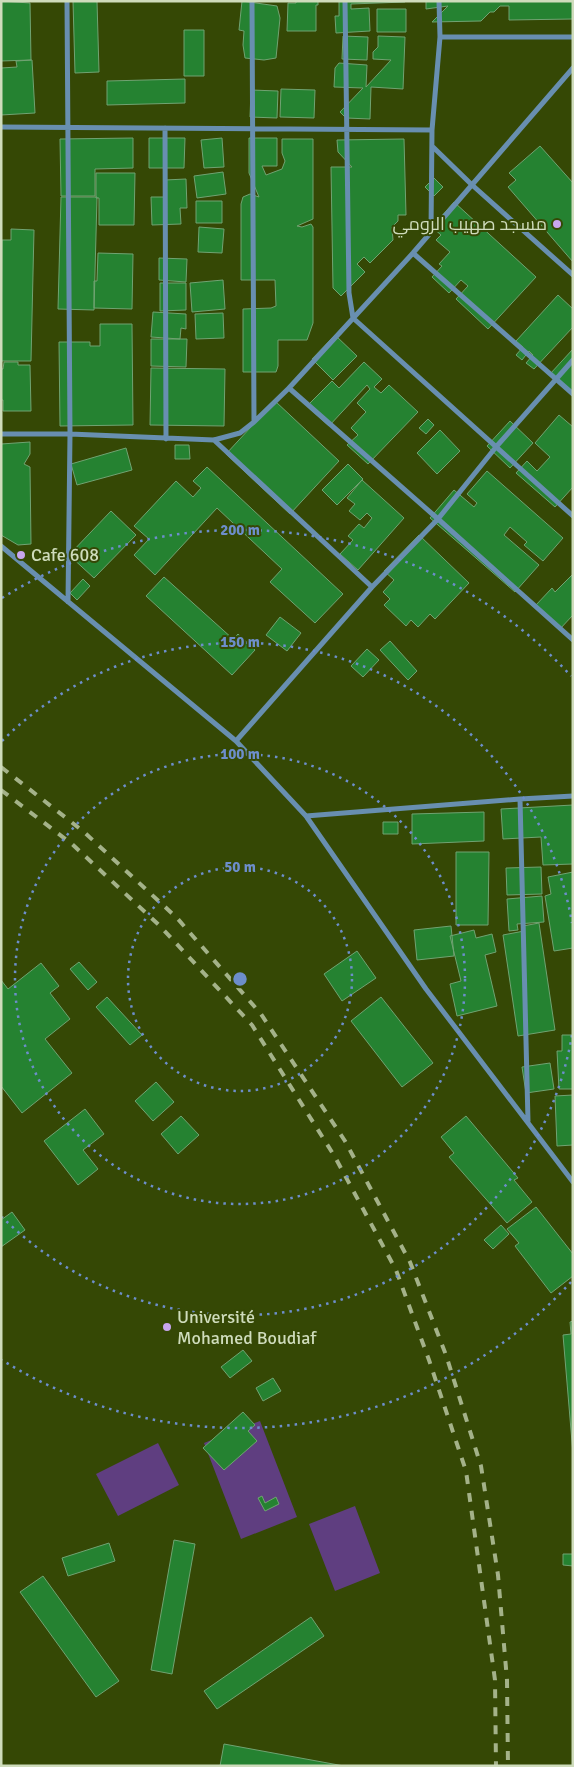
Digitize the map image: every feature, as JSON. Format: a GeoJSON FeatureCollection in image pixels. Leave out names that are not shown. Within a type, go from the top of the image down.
{"type":"FeatureCollection","features":[{"type":"Feature","properties":{"kind":"street"},"geometry":{"type":"LineString","coordinates":[[67,1],[70,434],[68,602]]}},
{"type":"Feature","properties":{"kind":"street"},"geometry":{"type":"LineString","coordinates":[[252,1],[254,422]]}},
{"type":"Feature","properties":{"kind":"street"},"geometry":{"type":"LineString","coordinates":[[345,1],[349,293],[354,318],[573,516]]}},
{"type":"Feature","properties":{"kind":"street"},"geometry":{"type":"LineString","coordinates":[[431,231],[432,130],[440,37],[439,1]]}},
{"type":"Feature","properties":{"kind":"street"},"geometry":{"type":"LineString","coordinates":[[440,37],[573,37]]}},
{"type":"Feature","properties":{"kind":"street"},"geometry":{"type":"LineString","coordinates":[[1,434],[70,434],[214,440],[240,432],[254,422],[290,388],[412,253],[573,68]]}},
{"type":"Feature","properties":{"kind":"street"},"geometry":{"type":"LineString","coordinates":[[1,127],[432,130]]}},
{"type":"Feature","properties":{"kind":"street"},"geometry":{"type":"LineString","coordinates":[[165,128],[166,439]]}},
{"type":"Feature","properties":{"kind":"street"},"geometry":{"type":"LineString","coordinates":[[433,147],[471,184],[573,275]]}},
{"type":"Feature","properties":{"kind":"street"},"geometry":{"type":"LineString","coordinates":[[412,253],[573,394]]}},
{"type":"Feature","properties":{"kind":"street"},"geometry":{"type":"LineString","coordinates":[[236,741],[372,587],[438,518],[496,447],[573,360]]}},
{"type":"Feature","properties":{"kind":"street"},"geometry":{"type":"LineString","coordinates":[[290,388],[573,640]]}},
{"type":"Feature","properties":{"kind":"street"},"geometry":{"type":"LineString","coordinates":[[214,440],[372,587]]}},
{"type":"Feature","properties":{"kind":"street"},"geometry":{"type":"LineString","coordinates":[[1,546],[236,741],[306,816],[426,989],[573,1182]]}},
{"type":"Feature","properties":{"kind":"street"},"geometry":{"type":"LineString","coordinates":[[306,816],[573,796]]}},
{"type":"Feature","properties":{"kind":"street"},"geometry":{"type":"LineString","coordinates":[[520,799],[528,1121]]}},
{"type":"Feature","properties":{"kind":"shaded area"},"geometry":{"type":"Polygon","coordinates":[[[260,1421],[297,1517],[241,1539],[204,1443],[260,1421]]]}},
{"type":"Feature","properties":{"kind":"shaded area"},"geometry":{"type":"Polygon","coordinates":[[[158,1443],[179,1485],[118,1516],[96,1474],[158,1443]]]}},
{"type":"Feature","properties":{"kind":"shaded area"},"geometry":{"type":"Polygon","coordinates":[[[355,1506],[380,1573],[335,1591],[309,1524],[355,1506]]]}},
{"type":"Feature","properties":{"kind":"building"},"geometry":{"type":"Polygon","coordinates":[[[1,1],[30,3],[31,60],[1,61],[1,1]]]}},
{"type":"Feature","properties":{"kind":"building"},"geometry":{"type":"Polygon","coordinates":[[[73,1],[97,1],[99,72],[75,73],[73,1]]]}},
{"type":"Feature","properties":{"kind":"building"},"geometry":{"type":"Polygon","coordinates":[[[242,1],[277,6],[280,18],[276,58],[264,60],[245,58],[243,45],[244,31],[239,30],[242,1]]]}},
{"type":"Feature","properties":{"kind":"building"},"geometry":{"type":"Polygon","coordinates":[[[296,1],[318,1],[318,5],[316,5],[316,31],[287,31],[288,3],[296,3],[296,1]]]}},
{"type":"Feature","properties":{"kind":"building"},"geometry":{"type":"Polygon","coordinates":[[[339,1],[405,2],[351,4],[351,9],[369,8],[370,31],[336,33],[335,16],[339,16],[339,1]]]}},
{"type":"Feature","properties":{"kind":"building"},"geometry":{"type":"Polygon","coordinates":[[[426,1],[573,1],[573,19],[509,20],[509,6],[500,6],[481,21],[432,22],[448,6],[426,9],[426,1]]]}},
{"type":"Feature","properties":{"kind":"building"},"geometry":{"type":"Polygon","coordinates":[[[377,9],[406,9],[406,32],[377,32],[377,9]]]}},
{"type":"Feature","properties":{"kind":"building"},"geometry":{"type":"Polygon","coordinates":[[[184,30],[204,30],[204,76],[184,76],[184,30]]]}},
{"type":"Feature","properties":{"kind":"building"},"geometry":{"type":"Polygon","coordinates":[[[343,36],[368,37],[367,60],[342,59],[343,36]]]}},
{"type":"Feature","properties":{"kind":"building"},"geometry":{"type":"Polygon","coordinates":[[[378,36],[405,37],[403,89],[371,87],[370,119],[346,118],[340,112],[363,88],[334,87],[335,68],[339,63],[367,65],[366,87],[391,60],[373,59],[373,52],[378,47],[378,36]]]}},
{"type":"Feature","properties":{"kind":"building"},"geometry":{"type":"Polygon","coordinates":[[[32,60],[35,113],[1,115],[1,68],[17,67],[16,61],[32,60]]]}},
{"type":"Feature","properties":{"kind":"building"},"geometry":{"type":"Polygon","coordinates":[[[185,79],[185,103],[107,105],[107,81],[185,79]]]}},
{"type":"Feature","properties":{"kind":"building"},"geometry":{"type":"Polygon","coordinates":[[[281,89],[315,90],[314,118],[280,117],[281,89]]]}},
{"type":"Feature","properties":{"kind":"building"},"geometry":{"type":"Polygon","coordinates":[[[251,90],[278,91],[277,118],[250,117],[251,90]]]}},
{"type":"Feature","properties":{"kind":"building"},"geometry":{"type":"Polygon","coordinates":[[[133,138],[133,168],[95,169],[95,196],[61,196],[60,139],[133,138]]]}},
{"type":"Feature","properties":{"kind":"building"},"geometry":{"type":"Polygon","coordinates":[[[149,138],[185,138],[184,168],[149,168],[149,138]]]}},
{"type":"Feature","properties":{"kind":"building"},"geometry":{"type":"Polygon","coordinates":[[[222,138],[224,167],[204,168],[201,140],[222,138]]]}},
{"type":"Feature","properties":{"kind":"building"},"geometry":{"type":"Polygon","coordinates":[[[249,138],[277,138],[277,166],[262,166],[266,175],[282,169],[285,161],[282,153],[282,139],[313,139],[313,219],[297,226],[302,227],[311,224],[313,227],[313,323],[307,340],[278,340],[278,366],[276,372],[243,372],[243,309],[271,308],[276,306],[275,280],[241,280],[241,204],[243,197],[250,194],[259,197],[249,173],[249,138]]]}},
{"type":"Feature","properties":{"kind":"building"},"geometry":{"type":"Polygon","coordinates":[[[404,139],[406,215],[398,215],[398,221],[392,227],[393,240],[370,263],[364,257],[357,264],[365,272],[341,296],[333,288],[331,167],[352,167],[338,152],[337,140],[404,139]]]}},
{"type":"Feature","properties":{"kind":"building","name":"مسجد صهيب الرومي"},"geometry":{"type":"Polygon","coordinates":[[[540,146],[573,183],[573,262],[508,187],[516,180],[509,173],[540,146]]]}},
{"type":"Feature","properties":{"kind":"building"},"geometry":{"type":"Polygon","coordinates":[[[223,172],[226,194],[197,198],[194,176],[223,172]]]}},
{"type":"Feature","properties":{"kind":"building"},"geometry":{"type":"Polygon","coordinates":[[[96,173],[135,173],[134,225],[99,225],[99,198],[96,198],[96,173]]]}},
{"type":"Feature","properties":{"kind":"building"},"geometry":{"type":"Polygon","coordinates":[[[434,178],[443,187],[434,196],[425,187],[434,178]]]}},
{"type":"Feature","properties":{"kind":"building"},"geometry":{"type":"Polygon","coordinates":[[[186,179],[187,208],[180,208],[181,224],[152,225],[151,197],[166,197],[165,180],[186,179]]]}},
{"type":"Feature","properties":{"kind":"building"},"geometry":{"type":"Polygon","coordinates":[[[61,197],[97,197],[94,310],[58,309],[61,197]]]}},
{"type":"Feature","properties":{"kind":"building"},"geometry":{"type":"Polygon","coordinates":[[[196,201],[222,201],[222,223],[196,223],[196,201]]]}},
{"type":"Feature","properties":{"kind":"building"},"geometry":{"type":"Polygon","coordinates":[[[454,202],[536,277],[488,329],[456,299],[468,286],[461,280],[449,293],[432,277],[442,266],[439,264],[450,252],[436,240],[441,235],[432,227],[454,202]]]}},
{"type":"Feature","properties":{"kind":"building"},"geometry":{"type":"Polygon","coordinates":[[[199,227],[224,229],[222,253],[198,252],[199,227]]]}},
{"type":"Feature","properties":{"kind":"building"},"geometry":{"type":"Polygon","coordinates":[[[11,229],[34,230],[31,361],[1,361],[2,240],[11,240],[11,229]]]}},
{"type":"Feature","properties":{"kind":"building"},"geometry":{"type":"Polygon","coordinates":[[[98,253],[133,254],[132,309],[94,308],[94,281],[97,281],[98,253]]]}},
{"type":"Feature","properties":{"kind":"building"},"geometry":{"type":"Polygon","coordinates":[[[159,258],[187,259],[186,282],[159,280],[159,258]]]}},
{"type":"Feature","properties":{"kind":"building"},"geometry":{"type":"Polygon","coordinates":[[[223,280],[225,309],[192,312],[190,283],[223,280]]]}},
{"type":"Feature","properties":{"kind":"building"},"geometry":{"type":"Polygon","coordinates":[[[160,283],[186,283],[186,310],[160,311],[160,283]]]}},
{"type":"Feature","properties":{"kind":"building"},"geometry":{"type":"Polygon","coordinates":[[[558,295],[573,309],[573,327],[534,369],[526,363],[533,355],[529,351],[522,360],[516,355],[523,347],[516,341],[558,295]]]}},
{"type":"Feature","properties":{"kind":"building"},"geometry":{"type":"Polygon","coordinates":[[[153,312],[186,314],[186,329],[181,328],[180,339],[151,337],[153,312]]]}},
{"type":"Feature","properties":{"kind":"building"},"geometry":{"type":"Polygon","coordinates":[[[223,313],[224,338],[196,339],[195,314],[223,313]]]}},
{"type":"Feature","properties":{"kind":"building"},"geometry":{"type":"Polygon","coordinates":[[[100,324],[132,324],[133,425],[60,426],[59,342],[90,342],[90,346],[100,346],[100,324]]]}},
{"type":"Feature","properties":{"kind":"building"},"geometry":{"type":"Polygon","coordinates":[[[335,335],[357,356],[333,380],[312,359],[335,335]]]}},
{"type":"Feature","properties":{"kind":"building"},"geometry":{"type":"Polygon","coordinates":[[[151,339],[187,339],[186,367],[151,366],[151,339]]]}},
{"type":"Feature","properties":{"kind":"building"},"geometry":{"type":"Polygon","coordinates":[[[573,349],[573,396],[550,374],[573,349]]]}},
{"type":"Feature","properties":{"kind":"building"},"geometry":{"type":"Polygon","coordinates":[[[4,362],[18,362],[18,365],[30,365],[31,411],[3,411],[1,369],[3,369],[4,362]]]}},
{"type":"Feature","properties":{"kind":"building"},"geometry":{"type":"Polygon","coordinates":[[[364,362],[382,379],[374,387],[381,393],[389,385],[418,412],[368,464],[347,445],[358,435],[351,428],[366,412],[357,403],[370,389],[367,385],[329,426],[307,406],[332,381],[339,388],[364,362]]]}},
{"type":"Feature","properties":{"kind":"building"},"geometry":{"type":"Polygon","coordinates":[[[151,368],[225,369],[224,426],[150,425],[151,368]]]}},
{"type":"Feature","properties":{"kind":"building"},"geometry":{"type":"Polygon","coordinates":[[[275,401],[339,461],[290,514],[226,454],[275,401]]]}},
{"type":"Feature","properties":{"kind":"building"},"geometry":{"type":"Polygon","coordinates":[[[559,415],[573,427],[573,487],[555,507],[516,473],[527,461],[537,471],[550,457],[535,443],[559,415]]]}},
{"type":"Feature","properties":{"kind":"building"},"geometry":{"type":"Polygon","coordinates":[[[428,419],[434,425],[426,434],[419,428],[428,419]]]}},
{"type":"Feature","properties":{"kind":"building"},"geometry":{"type":"Polygon","coordinates":[[[510,421],[533,443],[510,468],[487,446],[510,421]]]}},
{"type":"Feature","properties":{"kind":"building"},"geometry":{"type":"Polygon","coordinates":[[[440,430],[460,451],[437,474],[417,453],[440,430]]]}},
{"type":"Feature","properties":{"kind":"building"},"geometry":{"type":"Polygon","coordinates":[[[30,442],[30,454],[24,464],[30,467],[31,544],[18,545],[1,535],[1,444],[30,442]]]}},
{"type":"Feature","properties":{"kind":"building"},"geometry":{"type":"Polygon","coordinates":[[[175,445],[189,445],[190,459],[175,459],[175,445]]]}},
{"type":"Feature","properties":{"kind":"building"},"geometry":{"type":"Polygon","coordinates":[[[126,448],[132,470],[77,485],[71,464],[126,448]]]}},
{"type":"Feature","properties":{"kind":"building"},"geometry":{"type":"Polygon","coordinates":[[[348,464],[363,479],[337,505],[322,490],[348,464]]]}},
{"type":"Feature","properties":{"kind":"building"},"geometry":{"type":"Polygon","coordinates":[[[207,467],[343,594],[315,623],[270,582],[282,569],[217,508],[155,575],[134,555],[149,539],[134,526],[176,481],[193,497],[201,488],[193,481],[207,467]]]}},
{"type":"Feature","properties":{"kind":"building"},"geometry":{"type":"Polygon","coordinates":[[[487,471],[563,538],[543,561],[524,545],[527,542],[510,527],[504,535],[539,565],[515,592],[430,518],[454,490],[474,507],[477,503],[467,494],[487,471]]]}},
{"type":"Feature","properties":{"kind":"building"},"geometry":{"type":"Polygon","coordinates":[[[362,480],[404,518],[358,570],[340,554],[353,540],[348,536],[359,524],[364,528],[372,518],[367,513],[360,520],[349,511],[355,504],[347,498],[362,480]]]}},
{"type":"Feature","properties":{"kind":"building"},"geometry":{"type":"Polygon","coordinates":[[[111,511],[136,535],[94,578],[69,555],[111,511]]]}},
{"type":"Feature","properties":{"kind":"building"},"geometry":{"type":"Polygon","coordinates":[[[419,535],[469,583],[435,619],[430,614],[418,627],[411,620],[406,626],[384,605],[390,599],[383,592],[394,580],[384,571],[419,535]]]}},
{"type":"Feature","properties":{"kind":"building"},"geometry":{"type":"Polygon","coordinates":[[[573,574],[573,615],[559,630],[535,606],[552,588],[555,592],[573,574]]]}},
{"type":"Feature","properties":{"kind":"building"},"geometry":{"type":"Polygon","coordinates":[[[164,577],[233,639],[238,634],[255,650],[232,675],[146,596],[164,577]]]}},
{"type":"Feature","properties":{"kind":"building"},"geometry":{"type":"Polygon","coordinates":[[[83,579],[90,586],[77,600],[70,593],[83,579]]]}},
{"type":"Feature","properties":{"kind":"building"},"geometry":{"type":"Polygon","coordinates":[[[280,617],[301,633],[287,651],[266,635],[280,617]]]}},
{"type":"Feature","properties":{"kind":"building"},"geometry":{"type":"Polygon","coordinates":[[[390,641],[417,671],[408,680],[380,650],[390,641]]]}},
{"type":"Feature","properties":{"kind":"building"},"geometry":{"type":"Polygon","coordinates":[[[367,649],[379,660],[363,677],[351,666],[367,649]]]}},
{"type":"Feature","properties":{"kind":"building"},"geometry":{"type":"Polygon","coordinates":[[[573,805],[573,864],[543,865],[541,837],[503,839],[501,809],[573,805]]]}},
{"type":"Feature","properties":{"kind":"building"},"geometry":{"type":"Polygon","coordinates":[[[484,812],[484,841],[412,844],[412,814],[484,812]]]}},
{"type":"Feature","properties":{"kind":"building"},"geometry":{"type":"Polygon","coordinates":[[[383,822],[398,822],[398,834],[383,834],[383,822]]]}},
{"type":"Feature","properties":{"kind":"building"},"geometry":{"type":"Polygon","coordinates":[[[456,852],[489,852],[488,925],[456,925],[456,852]]]}},
{"type":"Feature","properties":{"kind":"building"},"geometry":{"type":"Polygon","coordinates":[[[541,867],[542,894],[507,895],[506,868],[541,867]]]}},
{"type":"Feature","properties":{"kind":"building"},"geometry":{"type":"Polygon","coordinates":[[[573,872],[573,948],[554,951],[545,896],[551,894],[548,877],[573,872]]]}},
{"type":"Feature","properties":{"kind":"building"},"geometry":{"type":"Polygon","coordinates":[[[542,896],[544,922],[517,924],[518,930],[509,931],[507,899],[542,896]]]}},
{"type":"Feature","properties":{"kind":"building"},"geometry":{"type":"Polygon","coordinates":[[[539,923],[555,1030],[518,1036],[503,935],[524,931],[523,926],[539,923]]]}},
{"type":"Feature","properties":{"kind":"building"},"geometry":{"type":"Polygon","coordinates":[[[451,926],[454,956],[417,960],[414,930],[451,926]]]}},
{"type":"Feature","properties":{"kind":"building"},"geometry":{"type":"Polygon","coordinates":[[[474,930],[476,938],[492,934],[496,952],[485,955],[497,1006],[457,1016],[450,984],[461,981],[450,936],[474,930]]]}},
{"type":"Feature","properties":{"kind":"building"},"geometry":{"type":"Polygon","coordinates":[[[357,951],[376,978],[342,1001],[324,974],[357,951]]]}},
{"type":"Feature","properties":{"kind":"building"},"geometry":{"type":"Polygon","coordinates":[[[79,962],[97,982],[88,990],[70,969],[79,962]]]}},
{"type":"Feature","properties":{"kind":"building"},"geometry":{"type":"Polygon","coordinates":[[[41,963],[59,986],[50,993],[70,1019],[45,1039],[72,1073],[22,1113],[1,1086],[1,980],[8,989],[41,963]]]}},
{"type":"Feature","properties":{"kind":"building"},"geometry":{"type":"Polygon","coordinates":[[[107,997],[142,1035],[130,1045],[96,1007],[107,997]]]}},
{"type":"Feature","properties":{"kind":"building"},"geometry":{"type":"Polygon","coordinates":[[[381,997],[433,1063],[402,1087],[351,1021],[381,997]]]}},
{"type":"Feature","properties":{"kind":"building"},"geometry":{"type":"Polygon","coordinates":[[[562,1035],[573,1035],[573,1089],[559,1089],[557,1051],[562,1051],[562,1035]]]}},
{"type":"Feature","properties":{"kind":"building"},"geometry":{"type":"Polygon","coordinates":[[[550,1063],[554,1089],[526,1093],[522,1067],[550,1063]]]}},
{"type":"Feature","properties":{"kind":"building"},"geometry":{"type":"Polygon","coordinates":[[[156,1082],[174,1102],[153,1121],[135,1101],[156,1082]]]}},
{"type":"Feature","properties":{"kind":"building"},"geometry":{"type":"Polygon","coordinates":[[[573,1095],[573,1145],[557,1146],[555,1096],[573,1095]]]}},
{"type":"Feature","properties":{"kind":"building"},"geometry":{"type":"Polygon","coordinates":[[[85,1109],[104,1134],[83,1150],[98,1169],[78,1185],[44,1141],[85,1109]]]}},
{"type":"Feature","properties":{"kind":"building"},"geometry":{"type":"Polygon","coordinates":[[[181,1116],[199,1135],[178,1154],[161,1134],[181,1116]]]}},
{"type":"Feature","properties":{"kind":"building"},"geometry":{"type":"Polygon","coordinates":[[[466,1116],[518,1178],[514,1180],[532,1202],[507,1223],[449,1157],[454,1153],[441,1137],[466,1116]]]}},
{"type":"Feature","properties":{"kind":"building"},"geometry":{"type":"Polygon","coordinates":[[[536,1207],[573,1254],[573,1276],[551,1293],[515,1246],[519,1243],[507,1229],[536,1207]]]}},
{"type":"Feature","properties":{"kind":"building"},"geometry":{"type":"Polygon","coordinates":[[[12,1212],[25,1230],[1,1247],[1,1220],[12,1212]]]}},
{"type":"Feature","properties":{"kind":"building"},"geometry":{"type":"Polygon","coordinates":[[[501,1225],[509,1234],[493,1249],[484,1240],[501,1225]]]}},
{"type":"Feature","properties":{"kind":"building"},"geometry":{"type":"Polygon","coordinates":[[[573,1321],[573,1454],[563,1335],[571,1334],[570,1322],[573,1321]]]}},
{"type":"Feature","properties":{"kind":"building"},"geometry":{"type":"Polygon","coordinates":[[[243,1350],[252,1361],[230,1378],[221,1367],[243,1350]]]}},
{"type":"Feature","properties":{"kind":"building"},"geometry":{"type":"Polygon","coordinates":[[[273,1378],[281,1391],[263,1401],[256,1388],[273,1378]]]}},
{"type":"Feature","properties":{"kind":"building"},"geometry":{"type":"Polygon","coordinates":[[[243,1412],[255,1425],[248,1431],[257,1441],[224,1470],[203,1448],[243,1412]]]}},
{"type":"Feature","properties":{"kind":"building"},"geometry":{"type":"Polygon","coordinates":[[[262,1496],[265,1503],[276,1497],[279,1504],[265,1511],[258,1498],[262,1496]]]}},
{"type":"Feature","properties":{"kind":"building"},"geometry":{"type":"Polygon","coordinates":[[[174,1540],[195,1544],[172,1674],[151,1670],[174,1540]]]}},
{"type":"Feature","properties":{"kind":"building"},"geometry":{"type":"Polygon","coordinates":[[[109,1543],[115,1561],[68,1576],[62,1558],[109,1543]]]}},
{"type":"Feature","properties":{"kind":"building"},"geometry":{"type":"Polygon","coordinates":[[[563,1554],[573,1554],[573,1566],[563,1565],[563,1554]]]}},
{"type":"Feature","properties":{"kind":"building"},"geometry":{"type":"Polygon","coordinates":[[[43,1576],[119,1681],[96,1697],[20,1592],[43,1576]]]}},
{"type":"Feature","properties":{"kind":"building"},"geometry":{"type":"Polygon","coordinates":[[[311,1617],[324,1636],[217,1709],[204,1691],[311,1617]]]}},
{"type":"Feature","properties":{"kind":"building"},"geometry":{"type":"Polygon","coordinates":[[[224,1744],[344,1766],[220,1766],[224,1744]]]}},
{"type":"Feature","properties":{"kind":"railway"},"geometry":{"type":"LineString","coordinates":[[1,767],[84,832],[177,918],[261,1014],[345,1141],[410,1262],[446,1355],[481,1466],[498,1575],[507,1680],[508,1766]]}},
{"type":"Feature","properties":{"kind":"railway"},"geometry":{"type":"LineString","coordinates":[[1,790],[72,844],[160,926],[252,1025],[335,1157],[396,1270],[429,1360],[466,1471],[495,1680],[496,1766]]}},
{"type":"Feature","properties":{"kind":"place","name":"مسجد صهيب الرومي"},"geometry":{"type":"Point","coordinates":[557,224]}},
{"type":"Feature","properties":{"kind":"place","name":"Cafe 608"},"geometry":{"type":"Point","coordinates":[21,555]}},
{"type":"Feature","properties":{"kind":"place","name":"Université Mohamed Boudiaf"},"geometry":{"type":"Point","coordinates":[167,1327]}}]}
